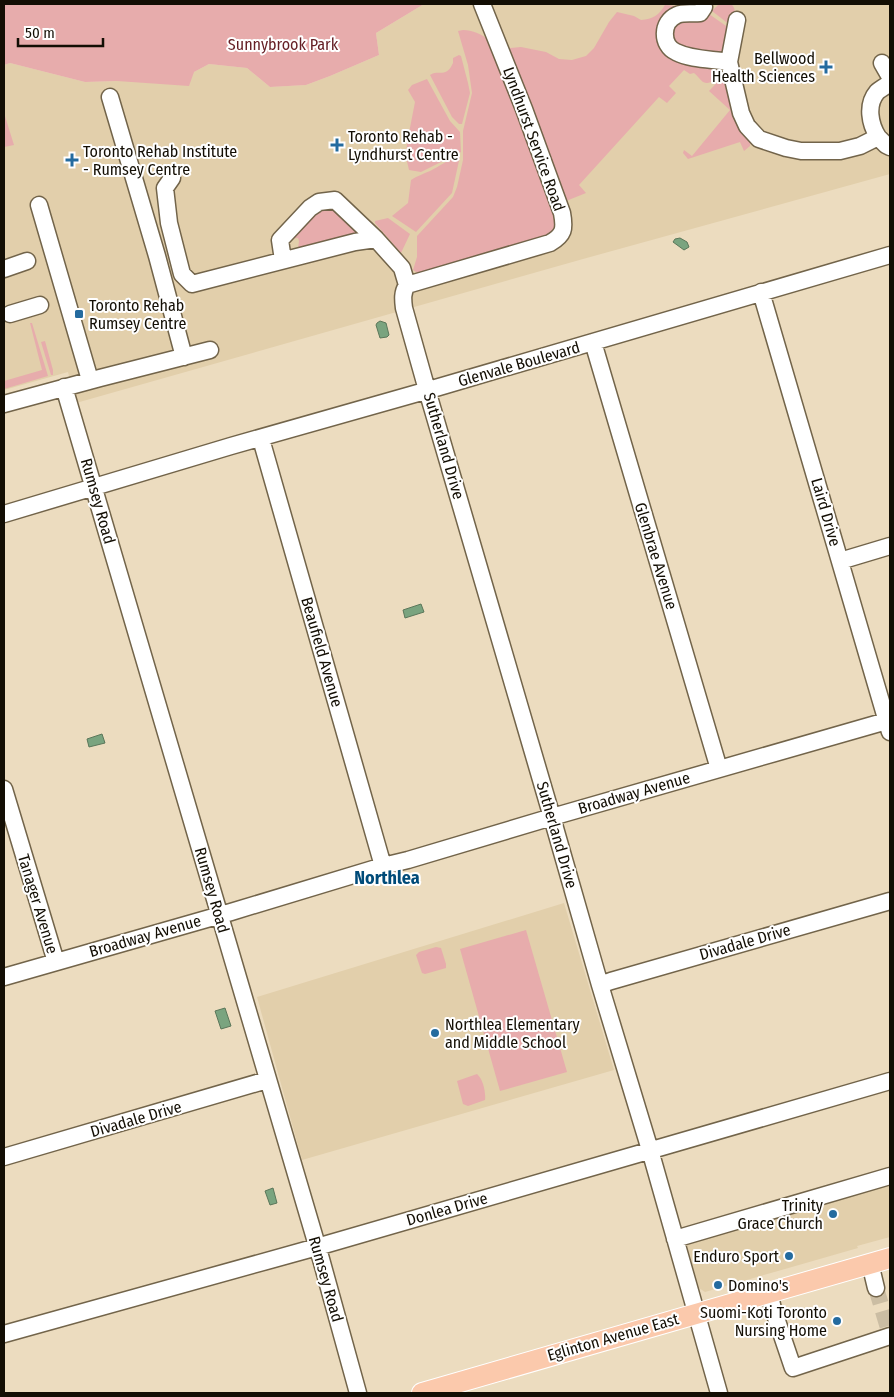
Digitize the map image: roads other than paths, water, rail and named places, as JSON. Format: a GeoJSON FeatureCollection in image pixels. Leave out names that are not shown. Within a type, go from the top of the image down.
{"type":"FeatureCollection","features":[{"type":"Feature","properties":{"kind":"main road","name":"Eglinton Avenue East"},"geometry":{"type":"LineString","coordinates":[[422,1393],[890,1258]]}},
{"type":"Feature","properties":{"kind":"street","name":"Lyndhurst Service Road"},"geometry":{"type":"LineString","coordinates":[[406,281],[550,243],[560,236],[564,230],[562,213],[524,109],[482,4]]}},
{"type":"Feature","properties":{"kind":"street"},"geometry":{"type":"LineString","coordinates":[[704,7],[700,13],[678,15],[672,18],[664,34],[668,46],[685,56],[730,62]]}},
{"type":"Feature","properties":{"kind":"street"},"geometry":{"type":"LineString","coordinates":[[737,20],[730,62],[741,113],[747,126],[760,139],[801,151],[840,151],[884,142]]}},
{"type":"Feature","properties":{"kind":"street"},"geometry":{"type":"LineString","coordinates":[[884,142],[872,128],[870,112],[873,99],[878,92],[890,83]]}},
{"type":"Feature","properties":{"kind":"street"},"geometry":{"type":"LineString","coordinates":[[110,97],[157,256],[184,356]]}},
{"type":"Feature","properties":{"kind":"street"},"geometry":{"type":"LineString","coordinates":[[172,178],[165,188],[169,223],[182,274],[192,284],[355,242],[376,239]]}},
{"type":"Feature","properties":{"kind":"street"},"geometry":{"type":"LineString","coordinates":[[283,260],[280,240],[310,208],[319,202],[335,200],[376,239],[402,268],[406,281]]}},
{"type":"Feature","properties":{"kind":"street"},"geometry":{"type":"LineString","coordinates":[[39,205],[90,380]]}},
{"type":"Feature","properties":{"kind":"street","name":"Glenvale Boulevard"},"geometry":{"type":"LineString","coordinates":[[4,514],[231,446],[261,439],[890,255]]}},
{"type":"Feature","properties":{"kind":"street"},"geometry":{"type":"LineString","coordinates":[[4,269],[27,262]]}},
{"type":"Feature","properties":{"kind":"street","name":"Sutherland Drive"},"geometry":{"type":"LineString","coordinates":[[406,281],[404,303],[427,390],[600,985],[650,1150],[719,1393]]}},
{"type":"Feature","properties":{"kind":"street","name":"Laird Drive"},"geometry":{"type":"LineString","coordinates":[[761,292],[889,724]]}},
{"type":"Feature","properties":{"kind":"street"},"geometry":{"type":"LineString","coordinates":[[10,314],[40,305]]}},
{"type":"Feature","properties":{"kind":"street","name":"Glenbrae Avenue"},"geometry":{"type":"LineString","coordinates":[[592,342],[719,769]]}},
{"type":"Feature","properties":{"kind":"street"},"geometry":{"type":"LineString","coordinates":[[4,404],[66,393],[90,380],[210,350]]}},
{"type":"Feature","properties":{"kind":"street","name":"Rumsey Road"},"geometry":{"type":"LineString","coordinates":[[66,393],[317,1247],[358,1393]]}},
{"type":"Feature","properties":{"kind":"street","name":"Beaufield Avenue"},"geometry":{"type":"LineString","coordinates":[[261,439],[383,866]]}},
{"type":"Feature","properties":{"kind":"street"},"geometry":{"type":"LineString","coordinates":[[840,561],[890,546]]}},
{"type":"Feature","properties":{"kind":"street","name":"Broadway Avenue"},"geometry":{"type":"LineString","coordinates":[[4,977],[719,769],[889,724]]}},
{"type":"Feature","properties":{"kind":"street","name":"Tanager Avenue"},"geometry":{"type":"LineString","coordinates":[[4,789],[56,962]]}},
{"type":"Feature","properties":{"kind":"street","name":"Divadale Drive"},"geometry":{"type":"LineString","coordinates":[[600,985],[890,901]]}},
{"type":"Feature","properties":{"kind":"street","name":"Divadale Drive"},"geometry":{"type":"LineString","coordinates":[[4,1158],[268,1080]]}},
{"type":"Feature","properties":{"kind":"street","name":"Donlea Drive"},"geometry":{"type":"LineString","coordinates":[[4,1334],[317,1247],[890,1082]]}},
{"type":"Feature","properties":{"kind":"street"},"geometry":{"type":"LineString","coordinates":[[675,1239],[890,1176]]}},
{"type":"Feature","properties":{"kind":"street"},"geometry":{"type":"LineString","coordinates":[[870,1263],[876,1288]]}},
{"type":"Feature","properties":{"kind":"street"},"geometry":{"type":"LineString","coordinates":[[769,1292],[793,1368],[889,1334]]}},
{"type":"Feature","properties":{"kind":"tunnel"},"geometry":{"type":"LineString","coordinates":[[876,1288],[888,1328]]}},
{"type":"Feature","properties":{"kind":"place","name":"Bellwood Health Sciences"},"geometry":{"type":"Point","coordinates":[826,67]}},
{"type":"Feature","properties":{"kind":"place","name":"Toronto Rehab - Lyndhurst Centre"},"geometry":{"type":"Point","coordinates":[337,145]}},
{"type":"Feature","properties":{"kind":"place","name":"Toronto Rehab Institute - Rumsey Centre"},"geometry":{"type":"Point","coordinates":[72,160]}},
{"type":"Feature","properties":{"kind":"place","name":"Toronto Rehab Rumsey Centre"},"geometry":{"type":"Point","coordinates":[79,314]}},
{"type":"Feature","properties":{"kind":"place","name":"Northlea Elementary and Middle School"},"geometry":{"type":"Point","coordinates":[435,1033]}},
{"type":"Feature","properties":{"kind":"place","name":"Trinity Grace Church"},"geometry":{"type":"Point","coordinates":[833,1214]}},
{"type":"Feature","properties":{"kind":"place","name":"Enduro Sport"},"geometry":{"type":"Point","coordinates":[789,1256]}},
{"type":"Feature","properties":{"kind":"place","name":"Domino's"},"geometry":{"type":"Point","coordinates":[718,1285]}},
{"type":"Feature","properties":{"kind":"place","name":"Suomi-Koti Toronto Nursing Home"},"geometry":{"type":"Point","coordinates":[837,1321]}},
{"type":"Feature","properties":{"kind":"district","name":"Northlea"},"geometry":{"type":"Point","coordinates":[387,878]}},
{"type":"Feature","properties":{"kind":"park label","name":"Sunnybrook Park"},"geometry":{"type":"Point","coordinates":[283,44]}}]}
